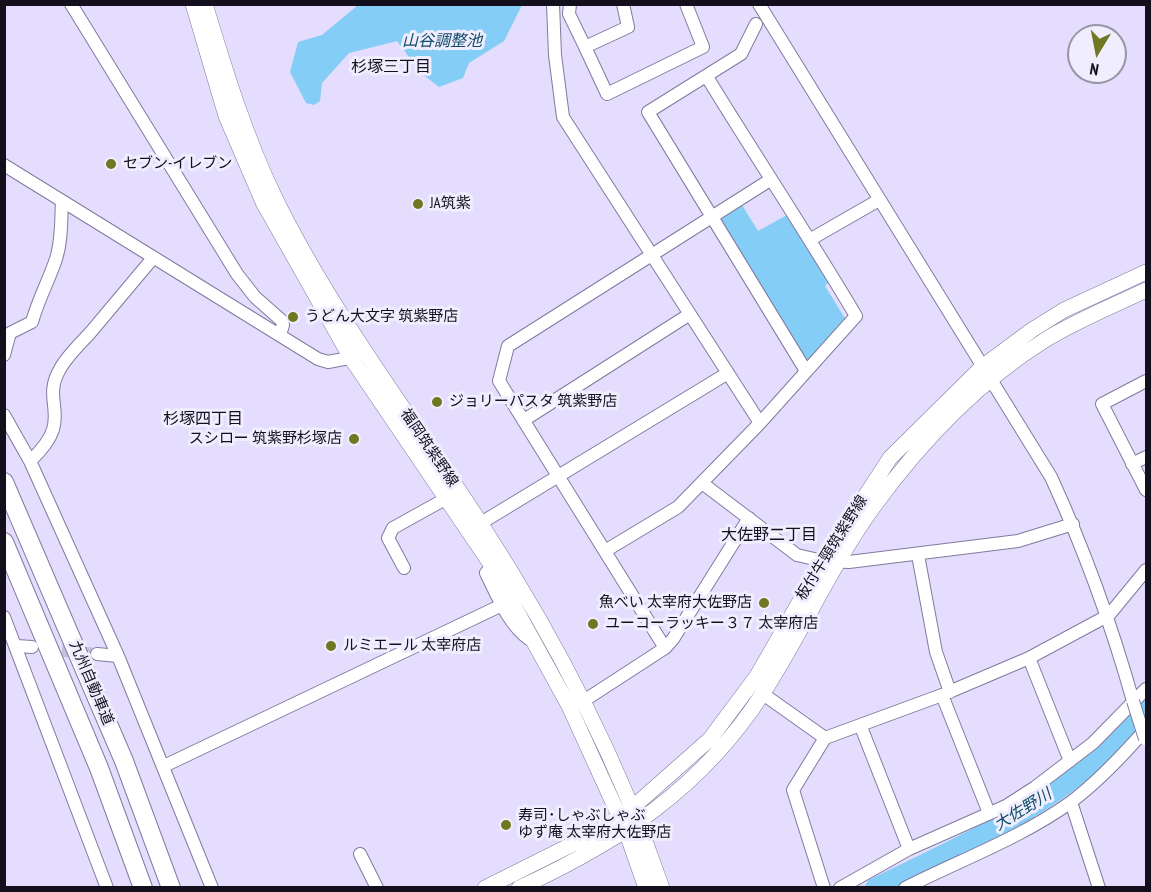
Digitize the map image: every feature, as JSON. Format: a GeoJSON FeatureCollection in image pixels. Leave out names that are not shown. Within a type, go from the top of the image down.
{"type":"FeatureCollection","features":[{"type":"Feature","properties":{"kind":"highway","name":"九州自動車道"},"geometry":{"type":"LineString","coordinates":[[4,482],[124,761],[171,888]]}},
{"type":"Feature","properties":{"kind":"highway","name":"九州自動車道"},"geometry":{"type":"LineString","coordinates":[[4,542],[99,768],[143,888]]}},
{"type":"Feature","properties":{"kind":"main road","name":"福岡筑紫野線"},"geometry":{"type":"LineString","coordinates":[[193,4],[226,116],[263,202],[447,498],[492,566],[569,706],[662,888]]}},
{"type":"Feature","properties":{"kind":"main road","name":"福岡筑紫野線"},"geometry":{"type":"LineString","coordinates":[[205,4],[238,111],[275,197],[358,356],[481,523],[585,700],[632,808],[628,824],[646,888]]}},
{"type":"Feature","properties":{"kind":"main road","name":"板付牛頸筑紫野線"},"geometry":{"type":"LineString","coordinates":[[632,808],[710,739],[738,704],[823,561],[891,458],[986,374],[1064,310],[1146,272]]}},
{"type":"Feature","properties":{"kind":"main road","name":"板付牛頸筑紫野線"},"geometry":{"type":"LineString","coordinates":[[519,888],[628,824],[687,785],[725,746],[763,694],[839,561],[873,507],[986,374],[1045,340],[1146,290]]}},
{"type":"Feature","properties":{"kind":"main road","name":"板付牛頸筑紫野線"},"geometry":{"type":"LineString","coordinates":[[485,888],[599,831],[628,824]]}},
{"type":"Feature","properties":{"kind":"street"},"geometry":{"type":"LineString","coordinates":[[71,4],[237,274],[255,297],[282,323],[280,335]]}},
{"type":"Feature","properties":{"kind":"street"},"geometry":{"type":"LineString","coordinates":[[553,4],[555,55],[563,117],[760,423]]}},
{"type":"Feature","properties":{"kind":"street"},"geometry":{"type":"LineString","coordinates":[[570,4],[569,14],[607,94],[704,46],[686,4]]}},
{"type":"Feature","properties":{"kind":"street"},"geometry":{"type":"LineString","coordinates":[[585,47],[628,27],[623,4]]}},
{"type":"Feature","properties":{"kind":"street"},"geometry":{"type":"LineString","coordinates":[[759,4],[1051,477],[1073,524],[1109,615],[1133,701],[1146,737],[1071,802],[1015,835],[904,888]]}},
{"type":"Feature","properties":{"kind":"street"},"geometry":{"type":"LineString","coordinates":[[756,24],[741,54],[708,77],[648,112],[806,371]]}},
{"type":"Feature","properties":{"kind":"street"},"geometry":{"type":"LineString","coordinates":[[605,551],[678,507],[760,423],[856,316],[811,239],[770,180],[708,77]]}},
{"type":"Feature","properties":{"kind":"street"},"geometry":{"type":"LineString","coordinates":[[4,165],[323,361],[358,356]]}},
{"type":"Feature","properties":{"kind":"street"},"geometry":{"type":"LineString","coordinates":[[665,648],[499,381],[508,346],[770,180]]}},
{"type":"Feature","properties":{"kind":"street"},"geometry":{"type":"LineString","coordinates":[[811,239],[879,200]]}},
{"type":"Feature","properties":{"kind":"street"},"geometry":{"type":"LineString","coordinates":[[4,355],[10,333],[32,322],[38,299],[56,260],[60,244],[62,201]]}},
{"type":"Feature","properties":{"kind":"street"},"geometry":{"type":"LineString","coordinates":[[30,460],[44,448],[53,435],[56,422],[53,390],[60,367],[153,258]]}},
{"type":"Feature","properties":{"kind":"street"},"geometry":{"type":"LineString","coordinates":[[524,420],[690,314]]}},
{"type":"Feature","properties":{"kind":"street"},"geometry":{"type":"LineString","coordinates":[[481,523],[728,373]]}},
{"type":"Feature","properties":{"kind":"street"},"geometry":{"type":"LineString","coordinates":[[1146,381],[1102,404],[1146,490]]}},
{"type":"Feature","properties":{"kind":"street"},"geometry":{"type":"LineString","coordinates":[[4,415],[30,460],[118,656],[212,888]]}},
{"type":"Feature","properties":{"kind":"street"},"geometry":{"type":"LineString","coordinates":[[1132,464],[1146,457]]}},
{"type":"Feature","properties":{"kind":"street"},"geometry":{"type":"LineString","coordinates":[[702,483],[797,555],[823,561],[918,555],[1018,541],[1073,524]]}},
{"type":"Feature","properties":{"kind":"street"},"geometry":{"type":"LineString","coordinates":[[404,568],[388,538],[393,528],[447,498]]}},
{"type":"Feature","properties":{"kind":"street"},"geometry":{"type":"LineString","coordinates":[[585,700],[665,648],[674,639],[749,518]]}},
{"type":"Feature","properties":{"kind":"street"},"geometry":{"type":"LineString","coordinates":[[918,555],[946,693],[988,813]]}},
{"type":"Feature","properties":{"kind":"street"},"geometry":{"type":"LineString","coordinates":[[492,566],[486,573],[502,605],[521,634],[534,642]]}},
{"type":"Feature","properties":{"kind":"street"},"geometry":{"type":"LineString","coordinates":[[824,888],[793,790],[825,738],[861,727],[1029,658],[1109,615],[1146,570]]}},
{"type":"Feature","properties":{"kind":"street"},"geometry":{"type":"LineString","coordinates":[[164,765],[502,605]]}},
{"type":"Feature","properties":{"kind":"street"},"geometry":{"type":"LineString","coordinates":[[4,617],[17,646],[107,888]]}},
{"type":"Feature","properties":{"kind":"street"},"geometry":{"type":"LineString","coordinates":[[17,646],[32,647]]}},
{"type":"Feature","properties":{"kind":"street"},"geometry":{"type":"LineString","coordinates":[[97,654],[118,656]]}},
{"type":"Feature","properties":{"kind":"street"},"geometry":{"type":"LineString","coordinates":[[1029,658],[1070,761]]}},
{"type":"Feature","properties":{"kind":"street"},"geometry":{"type":"LineString","coordinates":[[840,888],[909,849],[988,813],[1035,788],[1093,743],[1146,689]]}},
{"type":"Feature","properties":{"kind":"street"},"geometry":{"type":"LineString","coordinates":[[763,694],[825,738]]}},
{"type":"Feature","properties":{"kind":"street"},"geometry":{"type":"LineString","coordinates":[[861,727],[909,849]]}},
{"type":"Feature","properties":{"kind":"street"},"geometry":{"type":"LineString","coordinates":[[1071,802],[1099,888]]}},
{"type":"Feature","properties":{"kind":"street"},"geometry":{"type":"LineString","coordinates":[[360,854],[377,888]]}},
{"type":"Feature","properties":{"kind":"water","name":"山谷調整池"},"geometry":{"type":"Polygon","coordinates":[[[358,5],[522,5],[504,41],[469,63],[463,78],[439,87],[421,73],[397,41],[349,53],[322,83],[320,101],[314,105],[306,103],[290,72],[298,42],[322,35],[358,5]]]}},
{"type":"Feature","properties":{"kind":"water"},"geometry":{"type":"Polygon","coordinates":[[[742,205],[758,231],[787,215],[829,282],[825,286],[846,320],[812,359],[806,360],[721,221],[742,205]]]}},
{"type":"Feature","properties":{"kind":"waterway","name":"大佐野川"},"geometry":{"type":"LineString","coordinates":[[875,888],[986,833],[1061,787],[1094,762],[1123,733],[1146,702]]}},
{"type":"Feature","properties":{"kind":"tunnel"},"geometry":{"type":"LineString","coordinates":[[44,649],[97,654]]}},
{"type":"Feature","properties":{"kind":"place","name":"セブン-イレブン"},"geometry":{"type":"Point","coordinates":[111,164]}},
{"type":"Feature","properties":{"kind":"place","name":"JA筑紫"},"geometry":{"type":"Point","coordinates":[418,204]}},
{"type":"Feature","properties":{"kind":"place","name":"うどん大文字 筑紫野店"},"geometry":{"type":"Point","coordinates":[293,317]}},
{"type":"Feature","properties":{"kind":"place","name":"ジョリーパスタ 筑紫野店"},"geometry":{"type":"Point","coordinates":[437,402]}},
{"type":"Feature","properties":{"kind":"place","name":"スシロー 筑紫野杉塚店"},"geometry":{"type":"Point","coordinates":[354,439]}},
{"type":"Feature","properties":{"kind":"place","name":"魚べい 太宰府大佐野店"},"geometry":{"type":"Point","coordinates":[764,603]}},
{"type":"Feature","properties":{"kind":"place","name":"ユーコーラッキー３７ 太宰府店"},"geometry":{"type":"Point","coordinates":[593,624]}},
{"type":"Feature","properties":{"kind":"place","name":"ルミエール 太宰府店"},"geometry":{"type":"Point","coordinates":[331,646]}},
{"type":"Feature","properties":{"kind":"place","name":"寿司･しゃぶしゃぶ ゆず庵 太宰府大佐野店"},"geometry":{"type":"Point","coordinates":[506,825]}},
{"type":"Feature","properties":{"kind":"district","name":"杉塚三丁目"},"geometry":{"type":"Point","coordinates":[391,67]}},
{"type":"Feature","properties":{"kind":"district","name":"杉塚四丁目"},"geometry":{"type":"Point","coordinates":[203,419]}},
{"type":"Feature","properties":{"kind":"district","name":"大佐野二丁目"},"geometry":{"type":"Point","coordinates":[769,535]}}]}
